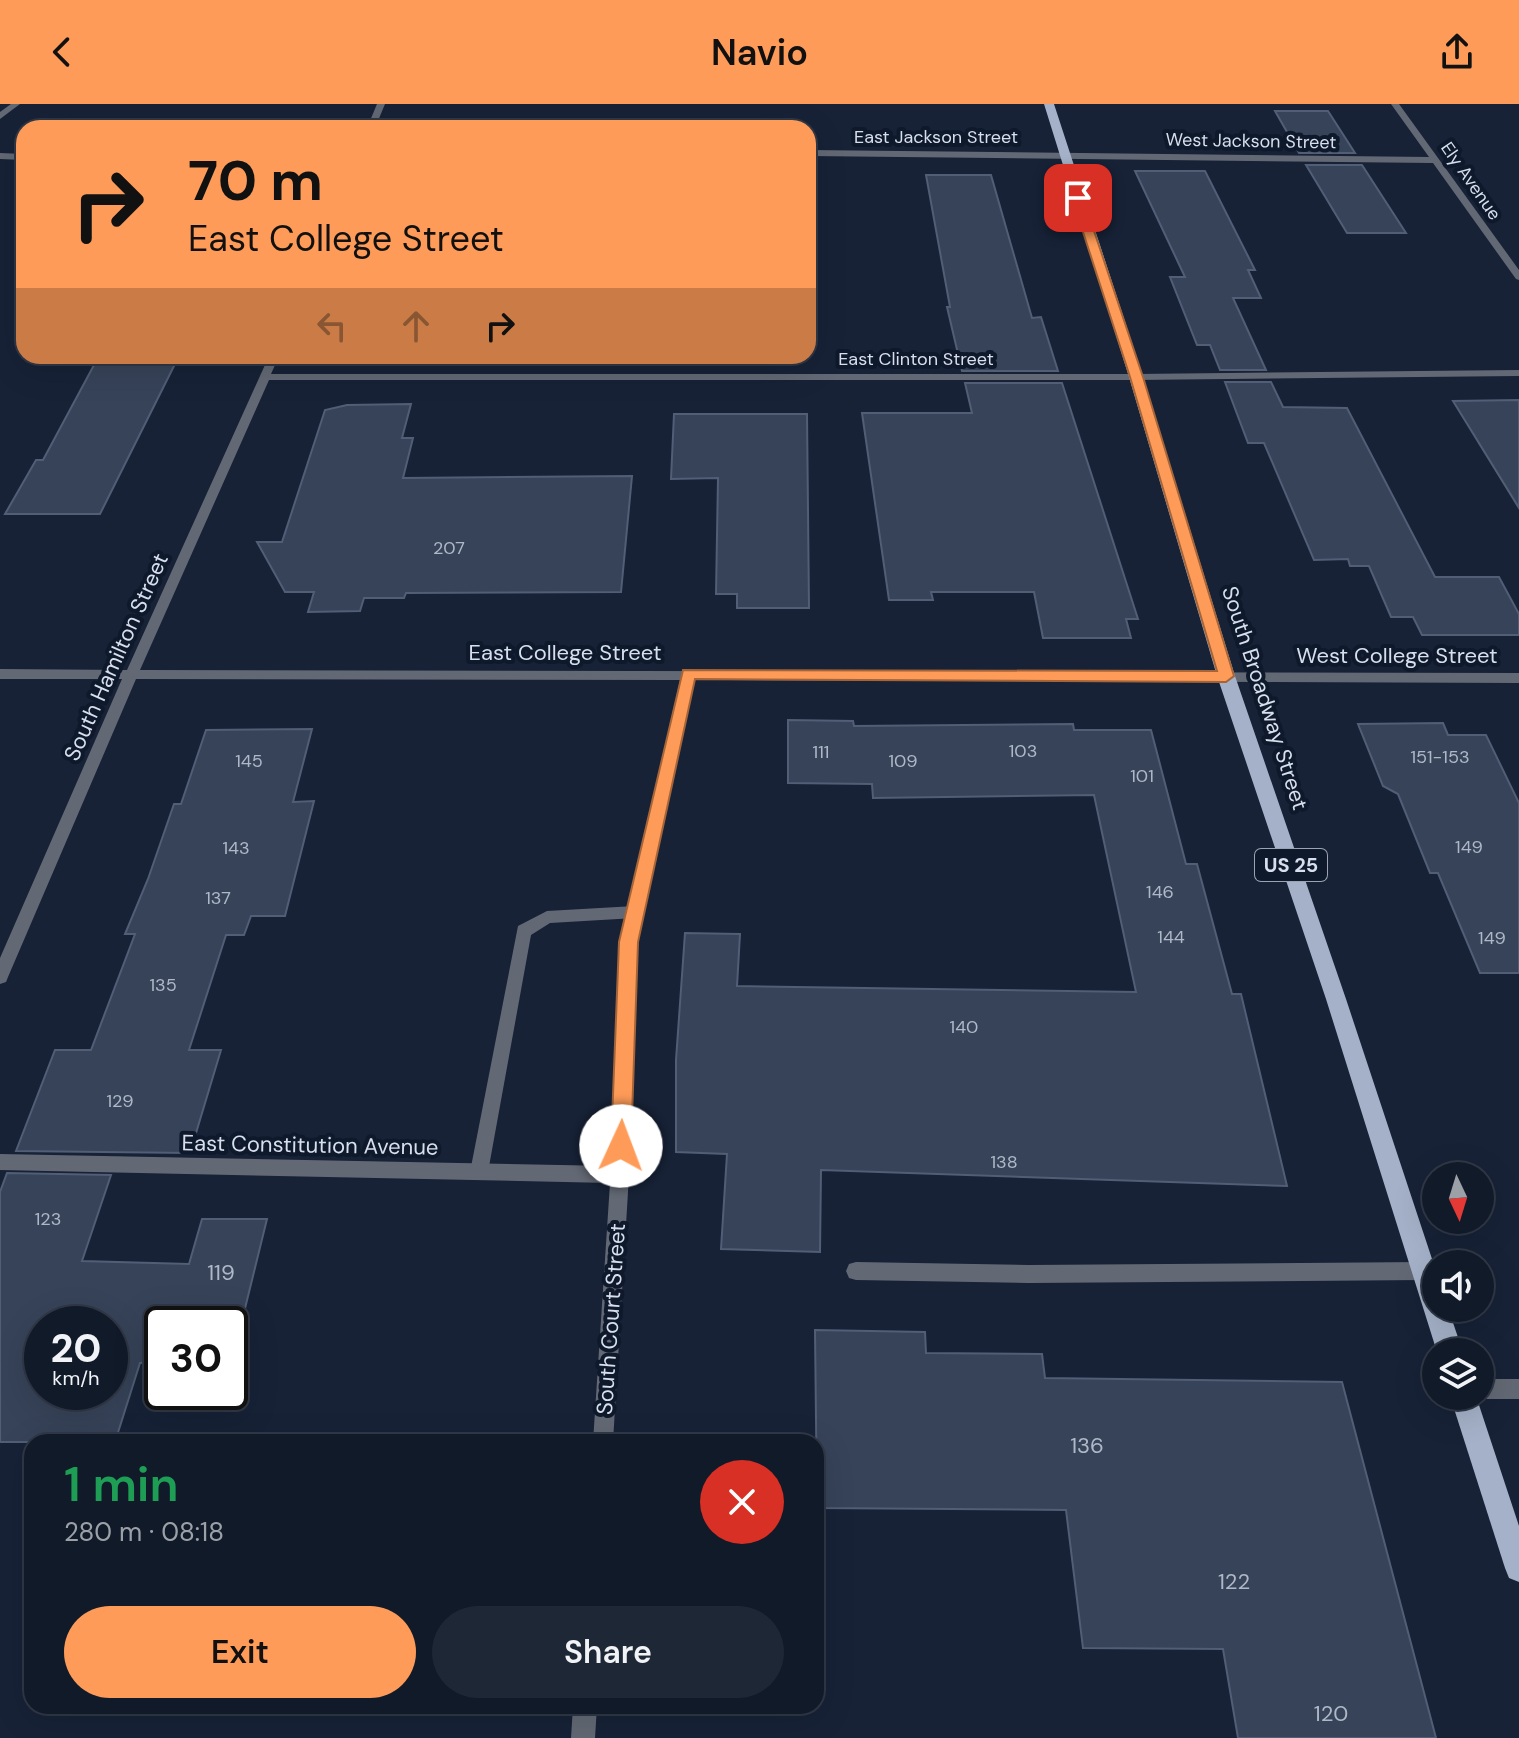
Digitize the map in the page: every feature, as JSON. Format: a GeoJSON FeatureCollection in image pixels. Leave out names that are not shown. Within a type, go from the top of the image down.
{"type":"FeatureCollection","features":[{"type":"Feature","properties":{"kind":"main road","name":"South Broadway Street"},"geometry":{"type":"LineString","coordinates":[[1049,104],[1136,377],[1226,676],[1422,1265]]}},
{"type":"Feature","properties":{"kind":"main road"},"geometry":{"type":"LineString","coordinates":[[1468,1410],[1519,1568]]}},
{"type":"Feature","properties":{"kind":"street"},"geometry":{"type":"LineString","coordinates":[[0,116],[16,104]]}},
{"type":"Feature","properties":{"kind":"street","name":"Ely Avenue"},"geometry":{"type":"LineString","coordinates":[[1395,104],[1519,277]]}},
{"type":"Feature","properties":{"kind":"street","name":"East Jackson Street"},"geometry":{"type":"LineString","coordinates":[[816,153],[1064,154]]}},
{"type":"Feature","properties":{"kind":"street","name":"West Jackson Street"},"geometry":{"type":"LineString","coordinates":[[1064,154],[1437,160]]}},
{"type":"Feature","properties":{"kind":"street","name":"South Hamilton Street"},"geometry":{"type":"LineString","coordinates":[[0,977],[271,364]]}},
{"type":"Feature","properties":{"kind":"street","name":"East Clinton Street"},"geometry":{"type":"LineString","coordinates":[[265,377],[1136,377],[1519,373]]}},
{"type":"Feature","properties":{"kind":"street","name":"East College Street"},"geometry":{"type":"LineString","coordinates":[[0,674],[1226,676]]}},
{"type":"Feature","properties":{"kind":"street","name":"South Court Street"},"geometry":{"type":"LineString","coordinates":[[604,1434],[620,1175],[629,942],[688,674]]}},
{"type":"Feature","properties":{"kind":"street","name":"West College Street"},"geometry":{"type":"LineString","coordinates":[[1226,676],[1519,678]]}},
{"type":"Feature","properties":{"kind":"street"},"geometry":{"type":"LineString","coordinates":[[479,1172],[524,931],[547,917],[635,912]]}},
{"type":"Feature","properties":{"kind":"street","name":"East Constitution Avenue"},"geometry":{"type":"LineString","coordinates":[[0,1162],[620,1175]]}},
{"type":"Feature","properties":{"kind":"street"},"geometry":{"type":"LineString","coordinates":[[856,1271],[1028,1274],[1422,1271]]}},
{"type":"Feature","properties":{"kind":"street"},"geometry":{"type":"LineString","coordinates":[[1494,1389],[1519,1389]]}},
{"type":"Feature","properties":{"kind":"street"},"geometry":{"type":"LineString","coordinates":[[583,1738],[584,1714]]}},
{"type":"Feature","properties":{"kind":"building"},"geometry":{"type":"Polygon","coordinates":[[[1275,111],[1328,111],[1355,153],[1299,153],[1275,111]]]}},
{"type":"Feature","properties":{"kind":"building"},"geometry":{"type":"Polygon","coordinates":[[[1306,165],[1362,165],[1406,233],[1347,233],[1306,165]]]}},
{"type":"Feature","properties":{"kind":"building"},"geometry":{"type":"Polygon","coordinates":[[[1135,171],[1205,171],[1255,270],[1248,270],[1261,298],[1233,298],[1266,370],[1220,370],[1210,345],[1197,345],[1170,277],[1185,277],[1135,171]]]}},
{"type":"Feature","properties":{"kind":"building"},"geometry":{"type":"Polygon","coordinates":[[[926,175],[991,175],[1032,318],[1041,317],[1058,371],[962,371],[947,307],[950,307],[926,175]]]}},
{"type":"Feature","properties":{"kind":"building"},"geometry":{"type":"Polygon","coordinates":[[[175,364],[100,514],[5,514],[36,460],[43,460],[94,365],[175,364]]]}},
{"type":"Feature","properties":{"kind":"building"},"geometry":{"type":"Polygon","coordinates":[[[1225,382],[1271,382],[1283,407],[1347,408],[1435,577],[1499,577],[1519,614],[1519,635],[1422,635],[1413,617],[1391,617],[1369,566],[1350,566],[1348,559],[1314,560],[1264,443],[1248,443],[1225,382]]]}},
{"type":"Feature","properties":{"kind":"building"},"geometry":{"type":"Polygon","coordinates":[[[965,383],[1062,383],[1138,619],[1126,619],[1131,638],[1043,638],[1034,592],[931,592],[933,600],[889,600],[862,413],[972,413],[965,383]]]}},
{"type":"Feature","properties":{"kind":"building"},"geometry":{"type":"Polygon","coordinates":[[[1519,400],[1519,508],[1453,401],[1519,400]]]}},
{"type":"Feature","properties":{"kind":"building"},"geometry":{"type":"Polygon","coordinates":[[[411,404],[402,438],[413,438],[403,478],[632,476],[621,592],[406,593],[404,598],[364,598],[360,611],[308,612],[314,592],[285,592],[257,542],[282,542],[325,410],[347,405],[411,404]]]}},
{"type":"Feature","properties":{"kind":"building"},"geometry":{"type":"Polygon","coordinates":[[[674,414],[807,414],[809,608],[737,608],[737,594],[716,594],[718,478],[671,479],[674,414]]]}},
{"type":"Feature","properties":{"kind":"building"},"geometry":{"type":"Polygon","coordinates":[[[788,720],[853,721],[854,726],[1073,724],[1074,730],[1151,730],[1186,864],[1197,864],[1232,994],[1241,994],[1287,1186],[821,1170],[820,1252],[721,1249],[727,1154],[676,1152],[676,1060],[685,933],[740,934],[737,986],[1136,992],[1094,795],[873,798],[872,784],[788,783],[788,720]]]}},
{"type":"Feature","properties":{"kind":"building"},"geometry":{"type":"Polygon","coordinates":[[[1443,723],[1448,735],[1486,735],[1519,803],[1519,973],[1480,973],[1438,873],[1430,873],[1398,794],[1383,786],[1358,724],[1443,723]]]}},
{"type":"Feature","properties":{"kind":"building"},"geometry":{"type":"Polygon","coordinates":[[[312,729],[293,802],[314,801],[285,916],[251,916],[244,935],[226,935],[189,1050],[221,1050],[190,1153],[16,1151],[55,1050],[91,1050],[135,934],[125,934],[174,804],[181,804],[206,730],[312,729]]]}},
{"type":"Feature","properties":{"kind":"building"},"geometry":{"type":"Polygon","coordinates":[[[7,1173],[111,1175],[82,1261],[189,1264],[202,1219],[267,1219],[246,1306],[144,1306],[144,1363],[140,1363],[128,1401],[128,1306],[24,1306],[24,1410],[125,1410],[118,1434],[24,1434],[24,1442],[0,1442],[0,1192],[7,1173]]]}},
{"type":"Feature","properties":{"kind":"building"},"geometry":{"type":"Polygon","coordinates":[[[815,1330],[925,1332],[926,1353],[1042,1354],[1045,1378],[1342,1382],[1436,1738],[1238,1738],[1223,1649],[1083,1648],[1066,1510],[824,1508],[824,1434],[816,1434],[815,1330]]]}},
{"type":"Feature","properties":{"kind":"route"},"geometry":{"type":"LineString","coordinates":[[621,1146],[629,942],[688,674],[1226,676],[1136,377],[1078,198]]}}]}
